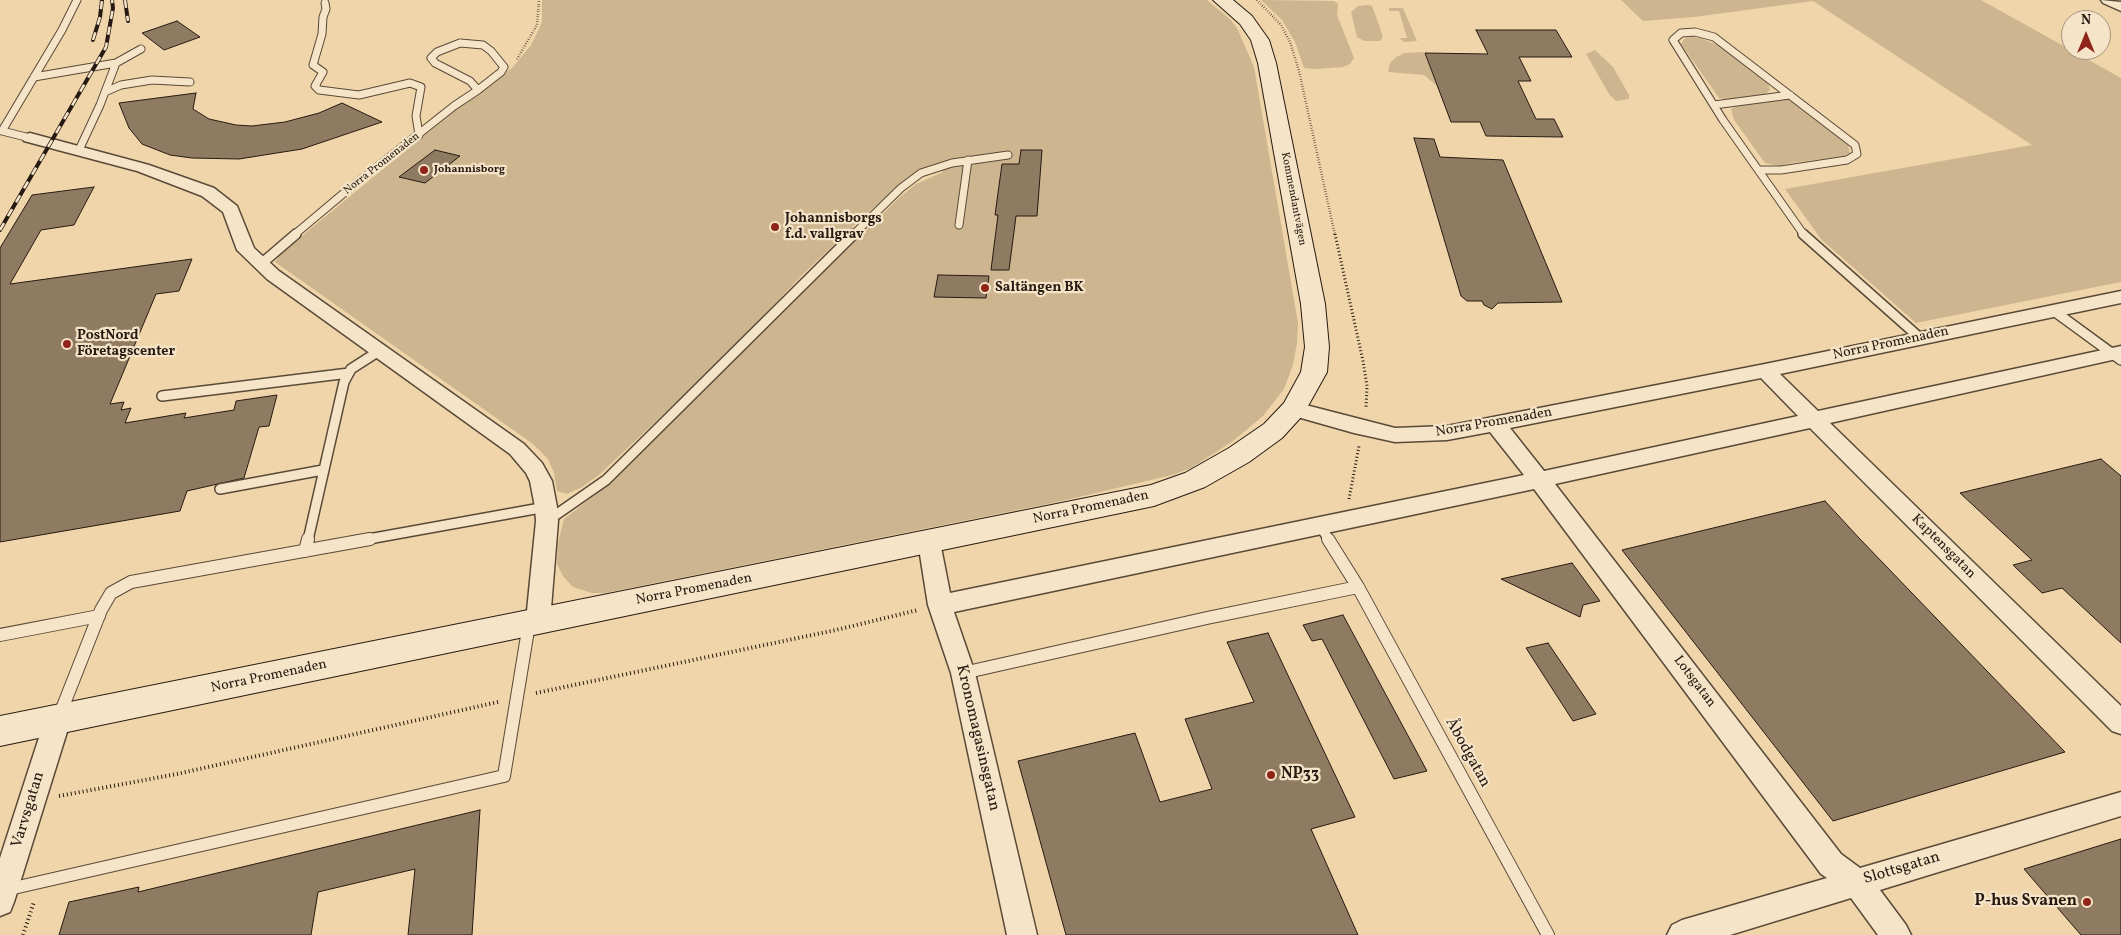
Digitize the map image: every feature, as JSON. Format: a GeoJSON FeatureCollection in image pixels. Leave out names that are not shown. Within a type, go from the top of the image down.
{"type":"FeatureCollection","features":[{"type":"Feature","properties":{"kind":"street","name":"Kommendantvägen"},"geometry":{"type":"LineString","coordinates":[[1222,0],[1246,20],[1260,40],[1267,62],[1313,304],[1317,347],[1314,372],[1294,409]]}},
{"type":"Feature","properties":{"kind":"street"},"geometry":{"type":"LineString","coordinates":[[2108,0],[2121,7]]}},
{"type":"Feature","properties":{"kind":"street"},"geometry":{"type":"LineString","coordinates":[[30,138],[143,168],[208,192],[231,210],[246,250],[261,264],[379,351],[517,448],[534,468],[541,481],[546,514],[533,622]]}},
{"type":"Feature","properties":{"kind":"street","name":"Norra Promenaden"},"geometry":{"type":"LineString","coordinates":[[0,731],[1154,495],[1195,480],[1239,455],[1273,431],[1294,409],[1363,429],[1395,434],[1423,435],[1447,433],[1496,425],[1765,371],[2121,297]]}},
{"type":"Feature","properties":{"kind":"street"},"geometry":{"type":"LineString","coordinates":[[940,605],[1539,480],[1812,418],[2118,355]]}},
{"type":"Feature","properties":{"kind":"street","name":"Kaptensgatan"},"geometry":{"type":"LineString","coordinates":[[1765,371],[2121,723]]}},
{"type":"Feature","properties":{"kind":"street","name":"Lotsgatan"},"geometry":{"type":"LineString","coordinates":[[1496,425],[1594,550],[1831,864],[1857,883],[1896,935]]}},
{"type":"Feature","properties":{"kind":"street","name":"Kronomagasinsgatan"},"geometry":{"type":"LineString","coordinates":[[929,542],[940,605],[963,673],[1022,935]]}},
{"type":"Feature","properties":{"kind":"street","name":"Varvsgatan"},"geometry":{"type":"LineString","coordinates":[[1,894],[58,719]]}},
{"type":"Feature","properties":{"kind":"street","name":"Slottsgatan"},"geometry":{"type":"LineString","coordinates":[[1682,935],[2121,804]]}},
{"type":"Feature","properties":{"kind":"lane"},"geometry":{"type":"LineString","coordinates":[[30,138],[2,131],[66,23],[77,0]]}},
{"type":"Feature","properties":{"kind":"lane"},"geometry":{"type":"LineString","coordinates":[[325,3],[326,9],[323,17],[322,34],[313,65],[323,72],[315,86],[319,90],[359,95],[410,83],[421,87],[416,116],[419,134]]}},
{"type":"Feature","properties":{"kind":"lane"},"geometry":{"type":"LineString","coordinates":[[1760,170],[1781,170],[1847,160],[1857,154],[1855,145],[1714,37],[1695,32],[1681,33],[1673,40],[1804,236],[1920,338]]}},
{"type":"Feature","properties":{"kind":"lane"},"geometry":{"type":"LineString","coordinates":[[478,90],[470,81],[430,58],[447,47],[460,43],[472,43],[483,45],[491,51],[504,67]]}},
{"type":"Feature","properties":{"kind":"lane"},"geometry":{"type":"LineString","coordinates":[[34,77],[116,63],[141,49]]}},
{"type":"Feature","properties":{"kind":"lane"},"geometry":{"type":"LineString","coordinates":[[79,150],[116,63]]}},
{"type":"Feature","properties":{"kind":"lane","name":"Norra Promenaden"},"geometry":{"type":"LineString","coordinates":[[261,264],[344,193],[501,72],[504,67]]}},
{"type":"Feature","properties":{"kind":"lane"},"geometry":{"type":"LineString","coordinates":[[105,92],[121,85],[144,81],[190,82]]}},
{"type":"Feature","properties":{"kind":"lane"},"geometry":{"type":"LineString","coordinates":[[1714,104],[1790,95]]}},
{"type":"Feature","properties":{"kind":"lane"},"geometry":{"type":"LineString","coordinates":[[58,719],[98,616],[111,593],[131,582],[305,551],[546,514],[606,480],[901,188],[921,173],[968,160],[1008,154]]}},
{"type":"Feature","properties":{"kind":"lane"},"geometry":{"type":"LineString","coordinates":[[959,225],[968,160]]}},
{"type":"Feature","properties":{"kind":"lane"},"geometry":{"type":"LineString","coordinates":[[2054,311],[2118,355]]}},
{"type":"Feature","properties":{"kind":"lane"},"geometry":{"type":"LineString","coordinates":[[305,551],[344,382],[351,369],[379,351]]}},
{"type":"Feature","properties":{"kind":"lane"},"geometry":{"type":"LineString","coordinates":[[162,396],[349,372]]}},
{"type":"Feature","properties":{"kind":"lane"},"geometry":{"type":"LineString","coordinates":[[220,489],[323,470]]}},
{"type":"Feature","properties":{"kind":"lane"},"geometry":{"type":"LineString","coordinates":[[963,673],[1207,618],[1358,587],[1328,523]]}},
{"type":"Feature","properties":{"kind":"lane","name":"Åbodgatan"},"geometry":{"type":"LineString","coordinates":[[1358,587],[1548,935]]}},
{"type":"Feature","properties":{"kind":"lane"},"geometry":{"type":"LineString","coordinates":[[0,635],[98,616]]}},
{"type":"Feature","properties":{"kind":"lane"},"geometry":{"type":"LineString","coordinates":[[1,894],[41,882],[504,776],[516,698],[533,622]]}},
{"type":"Feature","properties":{"kind":"path"},"geometry":{"type":"LineString","coordinates":[[504,67],[517,58],[537,25],[539,0]]}},
{"type":"Feature","properties":{"kind":"path"},"geometry":{"type":"LineString","coordinates":[[1256,0],[1281,25],[1290,42],[1299,71],[1368,386],[1363,429],[1348,503],[1328,523]]}},
{"type":"Feature","properties":{"kind":"path"},"geometry":{"type":"LineString","coordinates":[[31,802],[177,774],[516,698],[836,630],[940,605]]}},
{"type":"Feature","properties":{"kind":"path"},"geometry":{"type":"LineString","coordinates":[[24,935],[41,882]]}},
{"type":"Feature","properties":{"kind":"shaded area"},"geometry":{"type":"Polygon","coordinates":[[[542,0],[1207,0],[1231,20],[1238,30],[1254,67],[1298,323],[1293,365],[1284,389],[1263,416],[1233,441],[1191,468],[1172,475],[1062,501],[605,593],[592,593],[573,587],[563,576],[557,564],[558,543],[564,519],[612,482],[900,197],[916,184],[943,172],[935,164],[918,172],[863,217],[802,275],[725,356],[599,475],[582,487],[567,494],[557,491],[554,473],[548,459],[533,444],[275,262],[280,255],[371,179],[458,108],[513,67],[531,45],[542,22],[542,0]]]}},
{"type":"Feature","properties":{"kind":"shaded area"},"geometry":{"type":"Polygon","coordinates":[[[1261,0],[1334,1],[1338,4],[1337,15],[1354,58],[1350,64],[1343,67],[1304,68],[1295,42],[1282,20],[1261,0]]]}},
{"type":"Feature","properties":{"kind":"shaded area"},"geometry":{"type":"Polygon","coordinates":[[[1621,0],[1981,0],[2061,45],[2061,60],[2089,60],[2121,78],[2121,282],[1916,323],[1821,239],[1785,189],[2032,145],[1813,1],[1694,17],[1643,21],[1621,0]]]}},
{"type":"Feature","properties":{"kind":"shaded area"},"geometry":{"type":"Polygon","coordinates":[[[1358,6],[1372,6],[1383,37],[1380,41],[1364,41],[1357,37],[1351,12],[1358,6]]]}},
{"type":"Feature","properties":{"kind":"shaded area"},"geometry":{"type":"Polygon","coordinates":[[[1389,8],[1403,8],[1417,41],[1404,42],[1399,38],[1407,38],[1399,11],[1389,11],[1389,8]]]}},
{"type":"Feature","properties":{"kind":"shaded area"},"geometry":{"type":"Polygon","coordinates":[[[1692,37],[1720,46],[1768,83],[1770,90],[1764,95],[1752,97],[1730,100],[1719,98],[1681,44],[1685,38],[1692,37]]]}},
{"type":"Feature","properties":{"kind":"shaded area"},"geometry":{"type":"Polygon","coordinates":[[[1595,50],[1613,67],[1629,95],[1629,99],[1616,101],[1609,94],[1586,54],[1595,50]]]}},
{"type":"Feature","properties":{"kind":"shaded area"},"geometry":{"type":"Polygon","coordinates":[[[1405,53],[1425,53],[1437,86],[1424,75],[1388,72],[1390,63],[1396,57],[1405,53]]]}},
{"type":"Feature","properties":{"kind":"shaded area"},"geometry":{"type":"Polygon","coordinates":[[[1785,99],[1794,102],[1840,137],[1848,145],[1850,153],[1846,156],[1780,166],[1765,163],[1734,120],[1731,109],[1740,105],[1785,99]]]}},
{"type":"Feature","properties":{"kind":"building"},"geometry":{"type":"Polygon","coordinates":[[[177,21],[200,37],[164,50],[142,33],[177,21]]]}},
{"type":"Feature","properties":{"kind":"building"},"geometry":{"type":"Polygon","coordinates":[[[1476,30],[1556,30],[1572,57],[1519,57],[1531,81],[1518,81],[1536,119],[1554,119],[1563,137],[1486,136],[1480,122],[1451,122],[1425,53],[1488,54],[1476,30]]]}},
{"type":"Feature","properties":{"kind":"building"},"geometry":{"type":"Polygon","coordinates":[[[196,93],[193,109],[209,119],[236,125],[252,126],[285,122],[319,113],[342,103],[382,122],[302,149],[239,159],[192,158],[170,155],[142,144],[129,128],[119,103],[196,93]]]}},
{"type":"Feature","properties":{"kind":"building"},"geometry":{"type":"Polygon","coordinates":[[[1414,138],[1434,139],[1440,157],[1503,160],[1562,302],[1498,303],[1492,309],[1484,305],[1482,301],[1467,301],[1461,296],[1414,138]]]}},
{"type":"Feature","properties":{"kind":"building","name":"Johannisborg"},"geometry":{"type":"Polygon","coordinates":[[[435,150],[460,156],[425,183],[399,177],[435,150]]]}},
{"type":"Feature","properties":{"kind":"building"},"geometry":{"type":"Polygon","coordinates":[[[1021,150],[1042,150],[1037,216],[1016,216],[1009,270],[991,270],[998,215],[995,215],[1002,164],[1019,164],[1021,150]]]}},
{"type":"Feature","properties":{"kind":"building","name":"PostNord Företagscenter"},"geometry":{"type":"Polygon","coordinates":[[[94,187],[74,225],[41,230],[10,284],[192,259],[179,291],[156,294],[110,404],[124,402],[121,410],[131,408],[125,423],[186,413],[184,418],[234,410],[236,401],[277,395],[269,426],[259,427],[244,478],[187,491],[180,511],[0,542],[0,248],[32,195],[94,187]]]}},
{"type":"Feature","properties":{"kind":"building","name":"Saltängen BK"},"geometry":{"type":"Polygon","coordinates":[[[938,275],[989,276],[986,298],[934,297],[938,275]]]}},
{"type":"Feature","properties":{"kind":"building"},"geometry":{"type":"Polygon","coordinates":[[[2101,459],[2121,476],[2121,643],[2062,588],[2042,593],[2013,565],[2032,560],[1960,493],[2101,459]]]}},
{"type":"Feature","properties":{"kind":"building"},"geometry":{"type":"Polygon","coordinates":[[[1825,501],[2065,752],[1833,821],[1622,550],[1825,501]]]}},
{"type":"Feature","properties":{"kind":"building"},"geometry":{"type":"Polygon","coordinates":[[[1572,563],[1600,601],[1583,605],[1580,617],[1501,579],[1572,563]]]}},
{"type":"Feature","properties":{"kind":"building"},"geometry":{"type":"Polygon","coordinates":[[[1343,615],[1427,771],[1394,779],[1322,639],[1312,641],[1303,625],[1343,615]]]}},
{"type":"Feature","properties":{"kind":"building","name":"NP33"},"geometry":{"type":"Polygon","coordinates":[[[1268,633],[1355,817],[1311,829],[1358,935],[1066,935],[1018,761],[1135,733],[1160,802],[1212,789],[1185,719],[1254,702],[1227,642],[1268,633]]]}},
{"type":"Feature","properties":{"kind":"building"},"geometry":{"type":"Polygon","coordinates":[[[1548,643],[1596,714],[1573,721],[1526,648],[1548,643]]]}},
{"type":"Feature","properties":{"kind":"building"},"geometry":{"type":"Polygon","coordinates":[[[480,810],[472,935],[408,935],[415,869],[318,892],[311,935],[59,935],[69,902],[139,887],[138,892],[480,810]]]}},
{"type":"Feature","properties":{"kind":"building","name":"P-hus Svanen"},"geometry":{"type":"Polygon","coordinates":[[[2121,839],[2121,935],[2081,935],[2024,869],[2121,839]]]}},
{"type":"Feature","properties":{"kind":"railway"},"geometry":{"type":"LineString","coordinates":[[93,40],[100,17],[102,0]]}},
{"type":"Feature","properties":{"kind":"railway"},"geometry":{"type":"LineString","coordinates":[[0,230],[106,47],[113,8],[112,0]]}},
{"type":"Feature","properties":{"kind":"railway"},"geometry":{"type":"LineString","coordinates":[[125,0],[128,21]]}},
{"type":"Feature","properties":{"kind":"place","name":"Johannisborg"},"geometry":{"type":"Point","coordinates":[424,170]}},
{"type":"Feature","properties":{"kind":"place","name":"Johannisborgs f.d. vallgrav"},"geometry":{"type":"Point","coordinates":[775,227]}},
{"type":"Feature","properties":{"kind":"place","name":"Saltängen BK"},"geometry":{"type":"Point","coordinates":[985,288]}},
{"type":"Feature","properties":{"kind":"place","name":"PostNord Företagscenter"},"geometry":{"type":"Point","coordinates":[67,344]}},
{"type":"Feature","properties":{"kind":"place","name":"NP33"},"geometry":{"type":"Point","coordinates":[1271,775]}},
{"type":"Feature","properties":{"kind":"place","name":"P-hus Svanen"},"geometry":{"type":"Point","coordinates":[2087,902]}}]}
